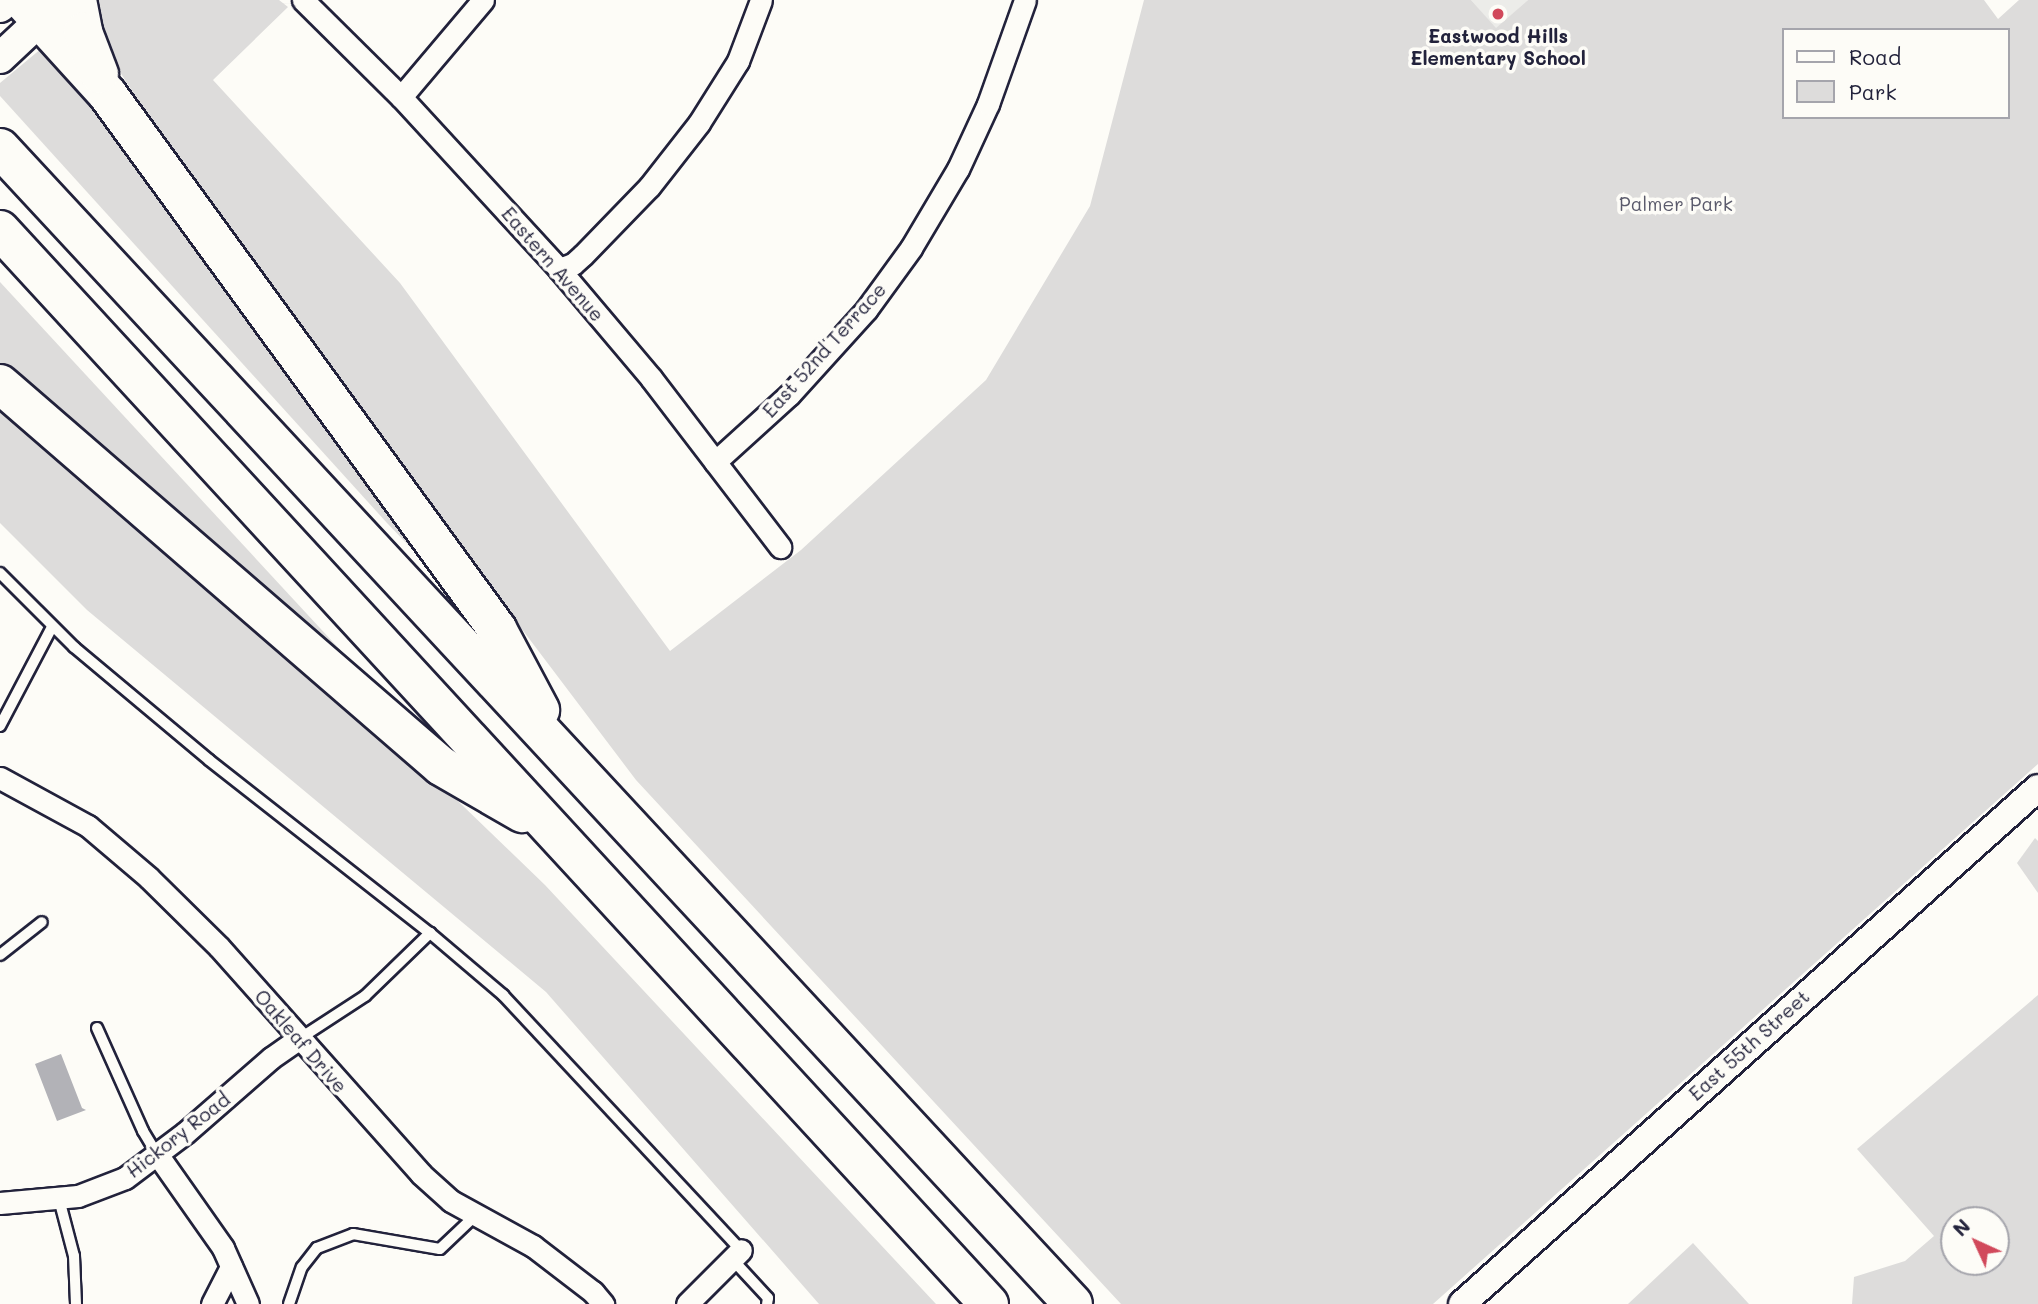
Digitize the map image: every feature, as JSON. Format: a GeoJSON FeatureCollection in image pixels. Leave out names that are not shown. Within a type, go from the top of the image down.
{"type":"FeatureCollection","features":[{"type":"Feature","properties":{"kind":"highway"},"geometry":{"type":"LineString","coordinates":[[77,0],[83,32],[108,95]]}},
{"type":"Feature","properties":{"kind":"highway"},"geometry":{"type":"LineString","coordinates":[[42,7],[497,629],[563,755]]}},
{"type":"Feature","properties":{"kind":"highway"},"geometry":{"type":"LineString","coordinates":[[0,148],[1073,1304]]}},
{"type":"Feature","properties":{"kind":"highway"},"geometry":{"type":"LineString","coordinates":[[0,230],[989,1304]]}},
{"type":"Feature","properties":{"kind":"highway"},"geometry":{"type":"LineString","coordinates":[[0,384],[441,766],[554,831]]}},
{"type":"Feature","properties":{"kind":"main road"},"geometry":{"type":"LineString","coordinates":[[0,7],[8,0]]}},
{"type":"Feature","properties":{"kind":"main road"},"geometry":{"type":"LineString","coordinates":[[0,58],[42,7]]}},
{"type":"Feature","properties":{"kind":"street","name":"Eastern Avenue"},"geometry":{"type":"LineString","coordinates":[[303,0],[401,97],[559,269],[651,378],[780,547]]}},
{"type":"Feature","properties":{"kind":"street"},"geometry":{"type":"LineString","coordinates":[[401,97],[483,0]]}},
{"type":"Feature","properties":{"kind":"street"},"geometry":{"type":"LineString","coordinates":[[559,269],[573,264],[583,255],[649,187],[699,123],[738,61],[761,0]]}},
{"type":"Feature","properties":{"kind":"street","name":"East 52nd Terrace"},"geometry":{"type":"LineString","coordinates":[[715,462],[789,395],[866,310],[911,248],[958,169],[978,126],[1025,0]]}},
{"type":"Feature","properties":{"kind":"street","name":"Oakleaf Drive"},"geometry":{"type":"LineString","coordinates":[[0,778],[88,826],[149,878],[219,947],[298,1039],[421,1174],[451,1201],[533,1247],[593,1293],[603,1304]]}},
{"type":"Feature","properties":{"kind":"street","name":"East 55th Street"},"geometry":{"type":"LineString","coordinates":[[1462,1304],[2038,788]]}},
{"type":"Feature","properties":{"kind":"street","name":"Hickory Road"},"geometry":{"type":"LineString","coordinates":[[0,1203],[59,1199],[105,1187],[125,1178],[298,1039]]}},
{"type":"Feature","properties":{"kind":"street"},"geometry":{"type":"LineString","coordinates":[[157,1154],[223,1248],[248,1304]]}},
{"type":"Feature","properties":{"kind":"street"},"geometry":{"type":"LineString","coordinates":[[687,1304],[737,1255]]}},
{"type":"Feature","properties":{"kind":"street"},"geometry":{"type":"LineString","coordinates":[[212,1304],[231,1267]]}},
{"type":"Feature","properties":{"kind":"lane"},"geometry":{"type":"LineString","coordinates":[[0,573],[52,627],[209,760],[430,933],[503,995],[737,1255],[768,1298],[767,1304]]}},
{"type":"Feature","properties":{"kind":"lane"},"geometry":{"type":"LineString","coordinates":[[0,726],[52,627]]}},
{"type":"Feature","properties":{"kind":"lane"},"geometry":{"type":"LineString","coordinates":[[0,955],[42,922]]}},
{"type":"Feature","properties":{"kind":"lane"},"geometry":{"type":"LineString","coordinates":[[298,1039],[365,996],[430,933]]}},
{"type":"Feature","properties":{"kind":"lane"},"geometry":{"type":"LineString","coordinates":[[97,1028],[143,1131],[157,1154]]}},
{"type":"Feature","properties":{"kind":"lane"},"geometry":{"type":"LineString","coordinates":[[59,1199],[74,1256],[76,1304]]}},
{"type":"Feature","properties":{"kind":"lane"},"geometry":{"type":"LineString","coordinates":[[289,1304],[302,1267],[317,1248],[353,1234],[440,1249],[477,1214]]}},
{"type":"Feature","properties":{"kind":"shaded area","name":"Eastwood Hills Elementary School"},"geometry":{"type":"Polygon","coordinates":[[[1471,0],[1528,0],[1496,29],[1471,0]]]}},
{"type":"Feature","properties":{"kind":"shaded area"},"geometry":{"type":"Polygon","coordinates":[[[61,1054],[82,1108],[86,1110],[57,1121],[35,1064],[61,1054]]]}},
{"type":"Feature","properties":{"kind":"green space","name":"Palmer Park"},"geometry":{"type":"Polygon","coordinates":[[[94,0],[279,0],[288,7],[213,80],[400,283],[670,651],[801,550],[986,380],[1090,206],[1144,0],[1471,0],[1496,28],[1528,0],[1984,0],[1998,19],[2019,0],[2038,0],[2038,764],[1433,1304],[1121,1304],[636,780],[412,484],[156,130],[117,67],[93,10],[94,0]]]}},
{"type":"Feature","properties":{"kind":"green space"},"geometry":{"type":"Polygon","coordinates":[[[48,43],[457,596],[387,523],[0,96],[0,83],[48,43]]]}},
{"type":"Feature","properties":{"kind":"green space"},"geometry":{"type":"Polygon","coordinates":[[[0,282],[381,694],[0,369],[0,282]]]}},
{"type":"Feature","properties":{"kind":"green space"},"geometry":{"type":"Polygon","coordinates":[[[0,401],[434,778],[545,885],[936,1304],[819,1304],[546,992],[87,610],[0,523],[0,401]]]}},
{"type":"Feature","properties":{"kind":"green space"},"geometry":{"type":"Polygon","coordinates":[[[2035,838],[2038,841],[2038,893],[2017,863],[2035,838]]]}},
{"type":"Feature","properties":{"kind":"green space"},"geometry":{"type":"Polygon","coordinates":[[[2038,995],[2038,1304],[1852,1304],[1854,1277],[1905,1261],[1934,1236],[1857,1149],[2038,995]]]}},
{"type":"Feature","properties":{"kind":"green space"},"geometry":{"type":"Polygon","coordinates":[[[1693,1243],[1749,1304],[1628,1304],[1693,1243]]]}},
{"type":"Feature","properties":{"kind":"place","name":"Eastwood Hills Elementary School"},"geometry":{"type":"Point","coordinates":[1498,14]}}]}
